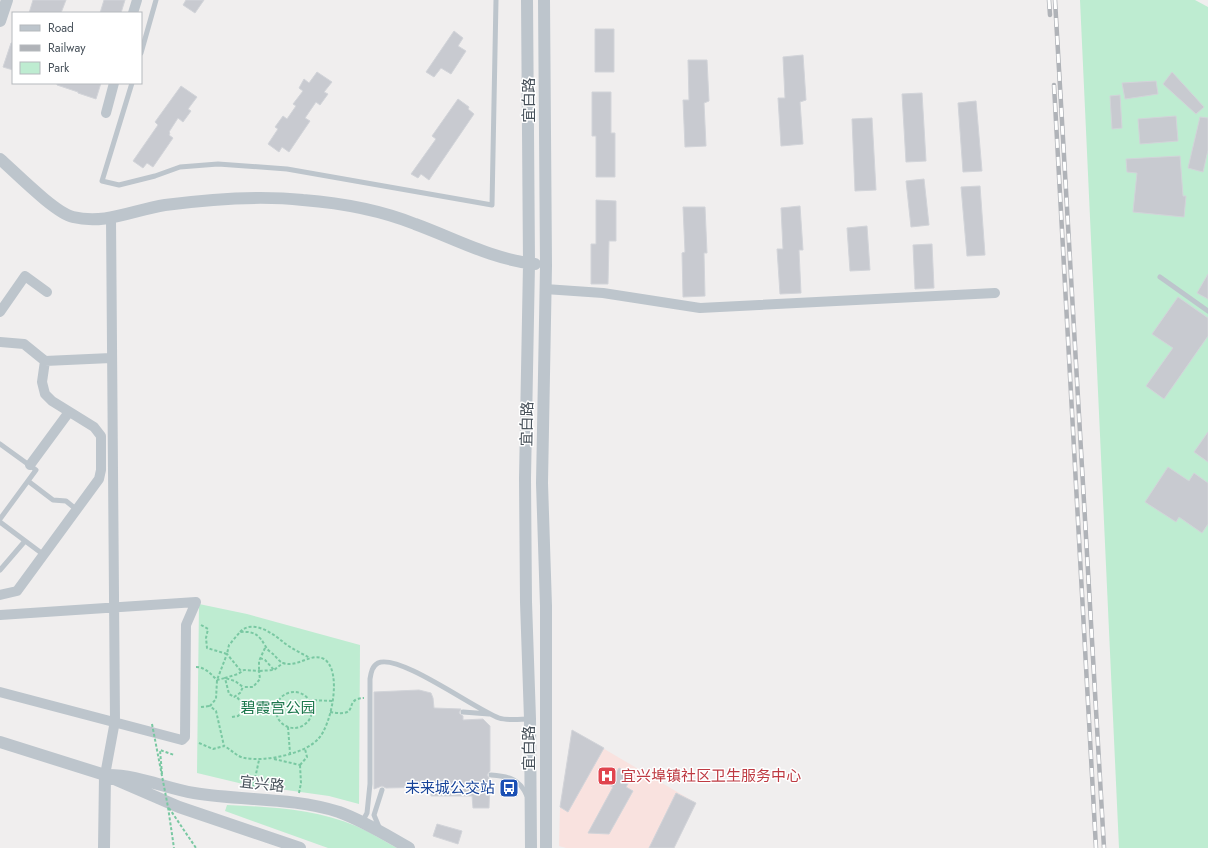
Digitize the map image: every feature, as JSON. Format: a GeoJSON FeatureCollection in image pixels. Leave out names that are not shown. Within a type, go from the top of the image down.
{"type":"FeatureCollection","features":[{"type":"Feature","properties":{"kind":"street"},"geometry":{"type":"LineString","coordinates":[[0,21],[6,0]]}},
{"type":"Feature","properties":{"kind":"street"},"geometry":{"type":"LineString","coordinates":[[133,12],[137,0]]}},
{"type":"Feature","properties":{"kind":"street"},"geometry":{"type":"LineString","coordinates":[[527,0],[529,264],[525,478],[526,602],[532,806],[531,848]]}},
{"type":"Feature","properties":{"kind":"street","name":"宜白路"},"geometry":{"type":"LineString","coordinates":[[544,0],[546,266],[542,483],[546,606],[546,848]]}},
{"type":"Feature","properties":{"kind":"street"},"geometry":{"type":"LineString","coordinates":[[106,113],[114,84]]}},
{"type":"Feature","properties":{"kind":"street"},"geometry":{"type":"LineString","coordinates":[[0,159],[44,198],[71,217],[110,219],[134,211],[164,205],[238,198],[304,200],[376,212],[414,224],[496,257],[546,266]]}},
{"type":"Feature","properties":{"kind":"street"},"geometry":{"type":"LineString","coordinates":[[104,848],[105,775],[115,721],[110,219]]}},
{"type":"Feature","properties":{"kind":"street"},"geometry":{"type":"LineString","coordinates":[[0,312],[3,301],[25,276],[46,292]]}},
{"type":"Feature","properties":{"kind":"street"},"geometry":{"type":"LineString","coordinates":[[545,289],[603,293],[700,308],[995,293]]}},
{"type":"Feature","properties":{"kind":"street"},"geometry":{"type":"LineString","coordinates":[[0,342],[24,344],[45,361],[111,358]]}},
{"type":"Feature","properties":{"kind":"street"},"geometry":{"type":"LineString","coordinates":[[0,595],[17,591],[99,479],[101,470],[101,436],[94,427],[69,412],[45,394],[42,382],[45,361]]}},
{"type":"Feature","properties":{"kind":"street"},"geometry":{"type":"LineString","coordinates":[[30,465],[69,412]]}},
{"type":"Feature","properties":{"kind":"street"},"geometry":{"type":"LineString","coordinates":[[0,615],[196,602],[186,625],[185,737],[182,740],[115,721],[0,692]]}},
{"type":"Feature","properties":{"kind":"street","name":"宜兴路"},"geometry":{"type":"LineString","coordinates":[[0,742],[105,775],[179,806],[300,848]]}},
{"type":"Feature","properties":{"kind":"street","name":"宜兴路"},"geometry":{"type":"LineString","coordinates":[[105,775],[126,775],[194,793],[250,798],[330,810],[362,822],[409,848]]}},
{"type":"Feature","properties":{"kind":"lane"},"geometry":{"type":"LineString","coordinates":[[142,49],[156,0]]}},
{"type":"Feature","properties":{"kind":"lane"},"geometry":{"type":"LineString","coordinates":[[132,84],[102,181],[118,184],[155,176],[180,167],[218,164],[287,169],[492,205],[496,0]]}},
{"type":"Feature","properties":{"kind":"lane"},"geometry":{"type":"LineString","coordinates":[[1160,277],[1208,311]]}},
{"type":"Feature","properties":{"kind":"lane"},"geometry":{"type":"LineString","coordinates":[[0,444],[36,470],[0,519]]}},
{"type":"Feature","properties":{"kind":"lane"},"geometry":{"type":"LineString","coordinates":[[28,481],[53,500],[66,501],[77,510]]}},
{"type":"Feature","properties":{"kind":"lane"},"geometry":{"type":"LineString","coordinates":[[0,522],[44,555]]}},
{"type":"Feature","properties":{"kind":"lane"},"geometry":{"type":"LineString","coordinates":[[0,570],[25,541]]}},
{"type":"Feature","properties":{"kind":"lane"},"geometry":{"type":"LineString","coordinates":[[362,822],[367,813],[370,784],[371,671],[379,662],[394,663],[433,681],[500,718],[530,719]]}},
{"type":"Feature","properties":{"kind":"lane"},"geometry":{"type":"LineString","coordinates":[[463,712],[492,714]]}},
{"type":"Feature","properties":{"kind":"lane"},"geometry":{"type":"LineString","coordinates":[[491,775],[504,776],[516,781],[525,790],[532,806]]}},
{"type":"Feature","properties":{"kind":"lane"},"geometry":{"type":"LineString","coordinates":[[382,790],[374,815],[377,825],[387,835]]}},
{"type":"Feature","properties":{"kind":"path"},"geometry":{"type":"LineString","coordinates":[[201,625],[208,629],[206,638],[207,648],[226,654],[241,671]]}},
{"type":"Feature","properties":{"kind":"path"},"geometry":{"type":"LineString","coordinates":[[201,708],[210,706],[216,699],[217,680],[229,645],[243,629],[252,626],[268,631],[310,658]]}},
{"type":"Feature","properties":{"kind":"path"},"geometry":{"type":"LineString","coordinates":[[210,706],[216,711],[224,746],[243,758],[259,760],[272,759],[305,749],[324,732],[333,701],[334,681],[330,665],[320,658],[310,658],[296,664],[283,663],[266,648],[265,643],[260,637],[252,633],[240,632]]}},
{"type":"Feature","properties":{"kind":"path"},"geometry":{"type":"LineString","coordinates":[[225,678],[235,681],[243,687],[253,687],[260,679],[260,658],[266,648]]}},
{"type":"Feature","properties":{"kind":"path"},"geometry":{"type":"LineString","coordinates":[[260,658],[265,660],[274,670]]}},
{"type":"Feature","properties":{"kind":"path"},"geometry":{"type":"LineString","coordinates":[[217,680],[238,674],[244,670],[259,672],[274,670],[283,663]]}},
{"type":"Feature","properties":{"kind":"path"},"geometry":{"type":"LineString","coordinates":[[186,667],[201,667],[217,680]]}},
{"type":"Feature","properties":{"kind":"path"},"geometry":{"type":"LineString","coordinates":[[225,678],[230,696],[236,696],[242,703],[243,707],[238,716],[232,717]]}},
{"type":"Feature","properties":{"kind":"path"},"geometry":{"type":"LineString","coordinates":[[236,696],[243,687]]}},
{"type":"Feature","properties":{"kind":"path"},"geometry":{"type":"LineString","coordinates":[[294,692],[304,695],[309,700],[312,709],[308,721],[298,728],[288,727],[278,718],[276,707],[279,700],[284,695],[294,692]]}},
{"type":"Feature","properties":{"kind":"path"},"geometry":{"type":"LineString","coordinates":[[330,712],[347,714],[353,701],[357,699],[370,698]]}},
{"type":"Feature","properties":{"kind":"path"},"geometry":{"type":"LineString","coordinates":[[309,700],[333,701]]}},
{"type":"Feature","properties":{"kind":"path"},"geometry":{"type":"LineString","coordinates":[[152,724],[168,807],[174,848]]}},
{"type":"Feature","properties":{"kind":"path"},"geometry":{"type":"LineString","coordinates":[[288,727],[290,753]]}},
{"type":"Feature","properties":{"kind":"path"},"geometry":{"type":"LineString","coordinates":[[199,744],[213,749],[224,746]]}},
{"type":"Feature","properties":{"kind":"path"},"geometry":{"type":"LineString","coordinates":[[297,804],[301,783],[300,765],[307,757],[305,749]]}},
{"type":"Feature","properties":{"kind":"path"},"geometry":{"type":"LineString","coordinates":[[162,776],[160,750],[174,755]]}},
{"type":"Feature","properties":{"kind":"path"},"geometry":{"type":"LineString","coordinates":[[272,759],[300,765]]}},
{"type":"Feature","properties":{"kind":"path"},"geometry":{"type":"LineString","coordinates":[[250,798],[259,760]]}},
{"type":"Feature","properties":{"kind":"path"},"geometry":{"type":"LineString","coordinates":[[168,807],[196,848]]}},
{"type":"Feature","properties":{"kind":"shaded area","name":"宜兴埠镇社区卫生服务中心"},"geometry":{"type":"Polygon","coordinates":[[[572,730],[696,803],[674,848],[566,848],[559,846],[560,807],[572,730]]]}},
{"type":"Feature","properties":{"kind":"green space"},"geometry":{"type":"Polygon","coordinates":[[[1080,0],[1195,0],[1208,7],[1208,848],[1119,848],[1080,0]]]}},
{"type":"Feature","properties":{"kind":"green space","name":"碧霞宫公园"},"geometry":{"type":"Polygon","coordinates":[[[199,604],[247,614],[360,645],[359,804],[329,796],[243,784],[197,773],[199,604]]]}},
{"type":"Feature","properties":{"kind":"green space"},"geometry":{"type":"Polygon","coordinates":[[[227,805],[276,808],[309,812],[325,816],[356,826],[397,848],[328,848],[225,811],[227,805]]]}},
{"type":"Feature","properties":{"kind":"building"},"geometry":{"type":"Polygon","coordinates":[[[33,0],[66,0],[61,12],[29,12],[33,0]]]}},
{"type":"Feature","properties":{"kind":"building"},"geometry":{"type":"Polygon","coordinates":[[[104,0],[125,0],[121,12],[100,12],[104,0]]]}},
{"type":"Feature","properties":{"kind":"building"},"geometry":{"type":"Polygon","coordinates":[[[186,0],[204,0],[195,13],[183,5],[186,0]]]}},
{"type":"Feature","properties":{"kind":"building"},"geometry":{"type":"Polygon","coordinates":[[[595,29],[614,29],[614,72],[595,72],[595,29]]]}},
{"type":"Feature","properties":{"kind":"building"},"geometry":{"type":"Polygon","coordinates":[[[454,31],[463,38],[458,46],[466,51],[451,74],[441,68],[434,77],[426,72],[454,31]]]}},
{"type":"Feature","properties":{"kind":"building"},"geometry":{"type":"Polygon","coordinates":[[[11,43],[12,43],[12,70],[3,67],[11,43]]]}},
{"type":"Feature","properties":{"kind":"building"},"geometry":{"type":"Polygon","coordinates":[[[803,55],[806,100],[800,102],[803,144],[781,146],[778,98],[785,98],[783,57],[803,55]]]}},
{"type":"Feature","properties":{"kind":"building"},"geometry":{"type":"Polygon","coordinates":[[[688,60],[707,60],[709,101],[704,103],[706,146],[685,147],[683,100],[689,100],[688,60]]]}},
{"type":"Feature","properties":{"kind":"building"},"geometry":{"type":"Polygon","coordinates":[[[317,72],[332,82],[324,92],[328,94],[320,105],[316,102],[305,118],[310,121],[289,152],[282,147],[279,152],[268,144],[278,129],[275,127],[283,116],[287,119],[296,106],[293,104],[303,91],[299,88],[304,79],[309,83],[317,72]]]}},
{"type":"Feature","properties":{"kind":"building"},"geometry":{"type":"Polygon","coordinates":[[[1172,72],[1204,107],[1196,114],[1163,84],[1172,72]]]}},
{"type":"Feature","properties":{"kind":"building"},"geometry":{"type":"Polygon","coordinates":[[[1156,81],[1158,94],[1125,99],[1122,83],[1156,81]]]}},
{"type":"Feature","properties":{"kind":"building"},"geometry":{"type":"Polygon","coordinates":[[[57,84],[101,84],[96,99],[57,84]]]}},
{"type":"Feature","properties":{"kind":"building"},"geometry":{"type":"Polygon","coordinates":[[[181,86],[197,97],[188,109],[191,111],[183,122],[178,118],[169,132],[169,135],[173,138],[153,167],[147,163],[143,168],[133,161],[158,125],[155,122],[181,86]]]}},
{"type":"Feature","properties":{"kind":"building"},"geometry":{"type":"Polygon","coordinates":[[[592,92],[611,92],[611,133],[615,133],[615,177],[596,177],[596,136],[592,136],[592,92]]]}},
{"type":"Feature","properties":{"kind":"building"},"geometry":{"type":"Polygon","coordinates":[[[922,93],[926,161],[906,162],[902,94],[922,93]]]}},
{"type":"Feature","properties":{"kind":"building"},"geometry":{"type":"Polygon","coordinates":[[[1120,95],[1122,128],[1112,129],[1110,96],[1120,95]]]}},
{"type":"Feature","properties":{"kind":"building"},"geometry":{"type":"Polygon","coordinates":[[[458,99],[469,107],[468,109],[474,114],[429,180],[421,174],[418,178],[411,174],[436,139],[432,136],[458,99]]]}},
{"type":"Feature","properties":{"kind":"building"},"geometry":{"type":"Polygon","coordinates":[[[976,101],[982,171],[963,172],[958,103],[976,101]]]}},
{"type":"Feature","properties":{"kind":"building"},"geometry":{"type":"Polygon","coordinates":[[[1176,116],[1178,141],[1140,144],[1138,119],[1176,116]]]}},
{"type":"Feature","properties":{"kind":"building"},"geometry":{"type":"Polygon","coordinates":[[[1200,117],[1208,118],[1208,150],[1203,172],[1188,168],[1200,117]]]}},
{"type":"Feature","properties":{"kind":"building"},"geometry":{"type":"Polygon","coordinates":[[[872,118],[876,190],[855,191],[852,119],[872,118]]]}},
{"type":"Feature","properties":{"kind":"building"},"geometry":{"type":"Polygon","coordinates":[[[1180,156],[1183,196],[1186,196],[1184,217],[1133,212],[1137,173],[1127,172],[1126,159],[1180,156]]]}},
{"type":"Feature","properties":{"kind":"building"},"geometry":{"type":"Polygon","coordinates":[[[924,179],[929,225],[911,227],[906,181],[924,179]]]}},
{"type":"Feature","properties":{"kind":"building"},"geometry":{"type":"Polygon","coordinates":[[[980,186],[985,255],[967,256],[961,187],[980,186]]]}},
{"type":"Feature","properties":{"kind":"building"},"geometry":{"type":"Polygon","coordinates":[[[596,200],[616,201],[616,241],[609,241],[608,284],[591,284],[591,244],[596,244],[596,200]]]}},
{"type":"Feature","properties":{"kind":"building"},"geometry":{"type":"Polygon","coordinates":[[[800,206],[803,250],[799,250],[801,293],[780,294],[777,249],[783,249],[781,208],[800,206]]]}},
{"type":"Feature","properties":{"kind":"building"},"geometry":{"type":"Polygon","coordinates":[[[683,207],[705,207],[707,253],[704,253],[705,296],[683,297],[682,253],[685,252],[683,207]]]}},
{"type":"Feature","properties":{"kind":"building"},"geometry":{"type":"Polygon","coordinates":[[[867,226],[870,270],[850,271],[847,228],[867,226]]]}},
{"type":"Feature","properties":{"kind":"building"},"geometry":{"type":"Polygon","coordinates":[[[932,244],[934,288],[915,289],[913,245],[932,244]]]}},
{"type":"Feature","properties":{"kind":"building"},"geometry":{"type":"Polygon","coordinates":[[[1208,274],[1208,299],[1197,293],[1208,274]]]}},
{"type":"Feature","properties":{"kind":"building"},"geometry":{"type":"Polygon","coordinates":[[[1178,297],[1208,318],[1208,336],[1164,399],[1146,386],[1173,348],[1152,334],[1178,297]]]}},
{"type":"Feature","properties":{"kind":"building"},"geometry":{"type":"Polygon","coordinates":[[[1208,432],[1208,462],[1194,452],[1208,432]]]}},
{"type":"Feature","properties":{"kind":"building"},"geometry":{"type":"Polygon","coordinates":[[[1168,467],[1189,481],[1194,473],[1208,483],[1208,524],[1202,533],[1179,517],[1176,522],[1145,502],[1168,467]]]}},
{"type":"Feature","properties":{"kind":"building"},"geometry":{"type":"Polygon","coordinates":[[[419,690],[431,693],[434,708],[461,709],[459,713],[463,716],[463,720],[483,719],[490,726],[490,771],[487,775],[490,779],[489,808],[473,808],[472,796],[431,796],[431,787],[386,788],[382,786],[374,789],[374,692],[419,690]]]}},
{"type":"Feature","properties":{"kind":"building"},"geometry":{"type":"Polygon","coordinates":[[[572,730],[604,748],[568,812],[560,807],[572,730]]]}},
{"type":"Feature","properties":{"kind":"building"},"geometry":{"type":"Polygon","coordinates":[[[619,768],[633,776],[626,787],[633,791],[609,834],[588,833],[613,787],[609,785],[619,768]]]}},
{"type":"Feature","properties":{"kind":"building"},"geometry":{"type":"Polygon","coordinates":[[[676,793],[696,803],[674,848],[649,848],[676,793]]]}},
{"type":"Feature","properties":{"kind":"building"},"geometry":{"type":"Polygon","coordinates":[[[437,824],[462,831],[458,844],[433,836],[437,824]]]}},
{"type":"Feature","properties":{"kind":"railway"},"geometry":{"type":"LineString","coordinates":[[1049,0],[1050,15]]}},
{"type":"Feature","properties":{"kind":"railway"},"geometry":{"type":"LineString","coordinates":[[1055,0],[1104,848]]}},
{"type":"Feature","properties":{"kind":"railway"},"geometry":{"type":"LineString","coordinates":[[1054,85],[1096,848]]}},
{"type":"Feature","properties":{"kind":"place","name":"宜兴埠镇社区卫生服务中心"},"geometry":{"type":"Point","coordinates":[607,776]}},
{"type":"Feature","properties":{"kind":"place","name":"未来城公交站"},"geometry":{"type":"Point","coordinates":[509,788]}}]}
